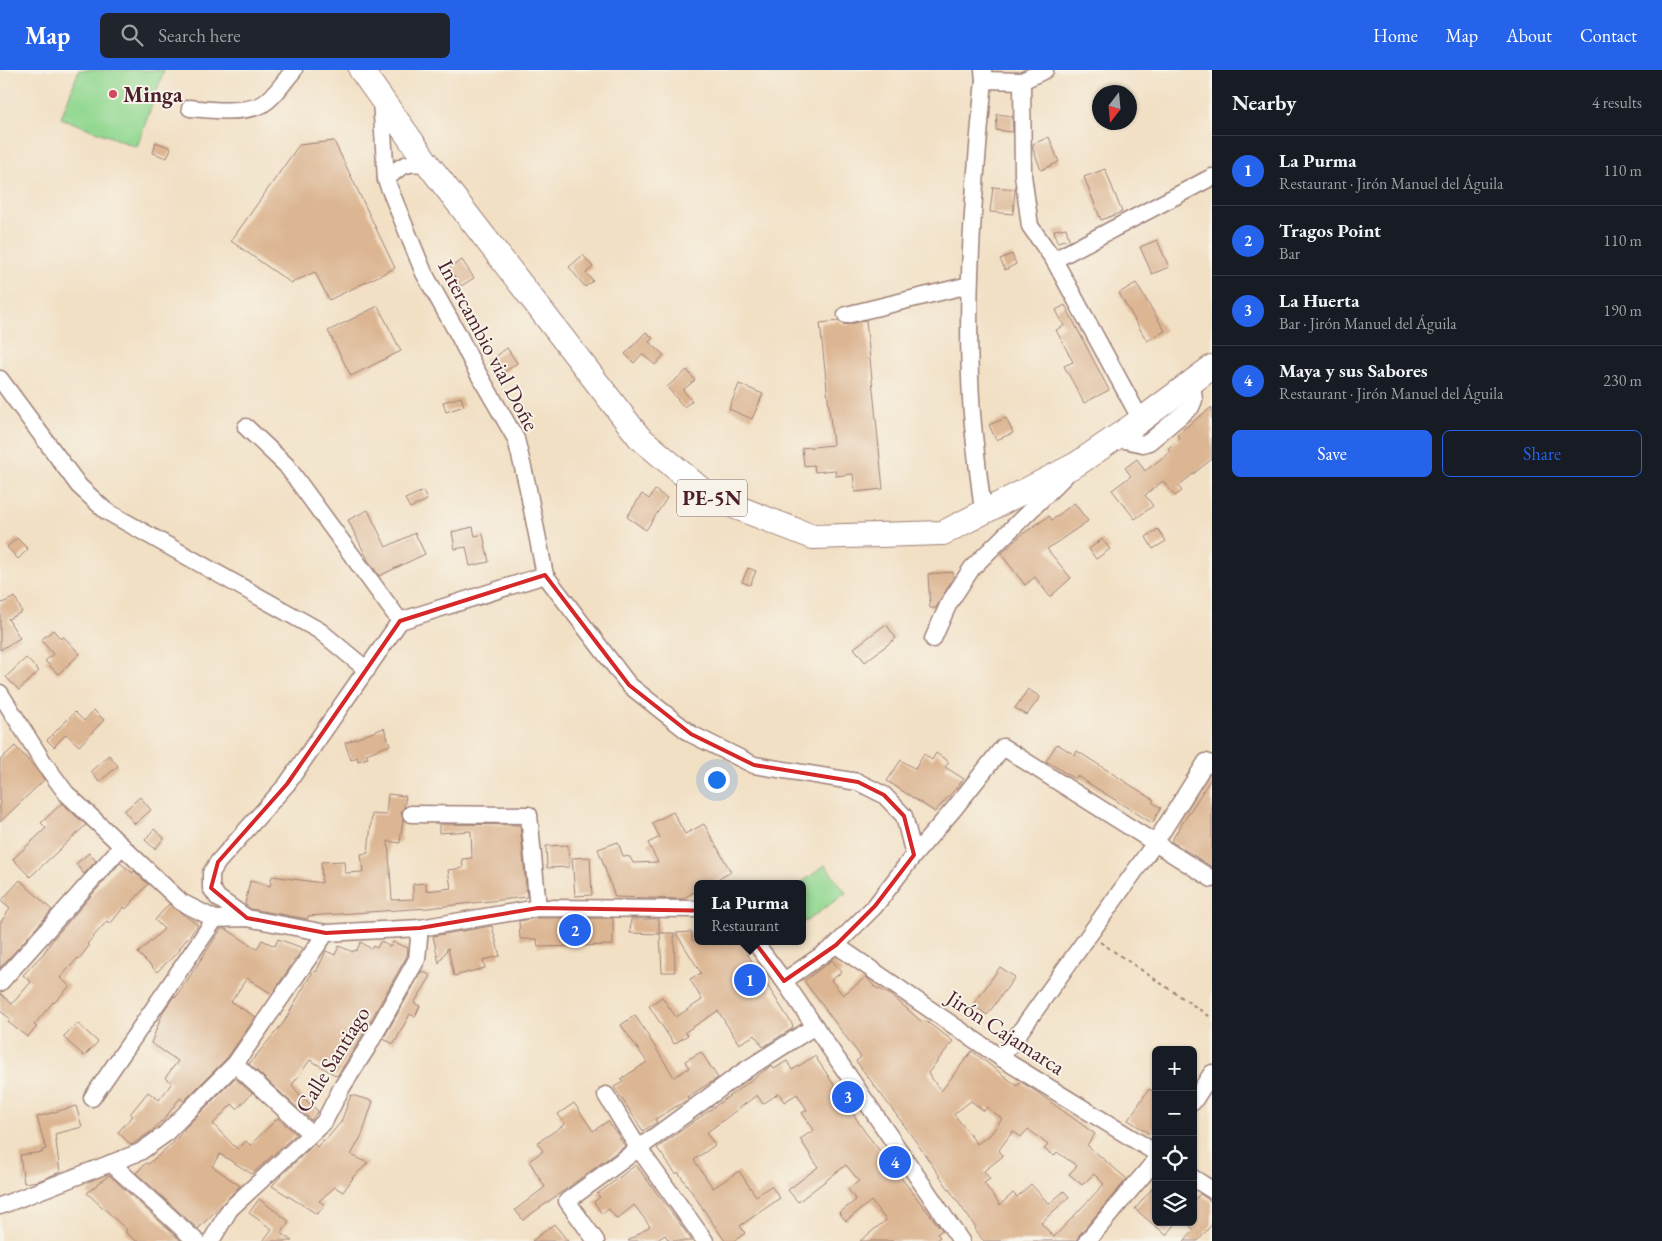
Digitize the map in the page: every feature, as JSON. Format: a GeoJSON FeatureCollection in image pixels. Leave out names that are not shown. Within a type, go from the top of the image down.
{"type":"FeatureCollection","features":[{"type":"Feature","properties":{"kind":"highway","name":"PE-5N"},"geometry":{"type":"LineString","coordinates":[[361,70],[428,164],[638,437],[710,497],[813,536],[943,533],[1077,464],[1141,420],[1212,367]]}},
{"type":"Feature","properties":{"kind":"street"},"geometry":{"type":"LineString","coordinates":[[190,108],[232,110],[262,105],[272,97],[294,70]]}},
{"type":"Feature","properties":{"kind":"street"},"geometry":{"type":"LineString","coordinates":[[983,512],[971,399],[969,286],[983,75],[1022,81],[1045,70]]}},
{"type":"Feature","properties":{"kind":"street"},"geometry":{"type":"LineString","coordinates":[[1022,81],[1023,175],[1030,226],[1054,260],[1141,420]]}},
{"type":"Feature","properties":{"kind":"street","name":"Intercambio vial Doñe"},"geometry":{"type":"LineString","coordinates":[[380,96],[386,180],[424,273],[458,334],[474,368],[516,439],[527,484],[544,575],[629,685],[691,734],[754,765],[858,782],[884,795],[904,816],[914,855]]}},
{"type":"Feature","properties":{"kind":"street"},"geometry":{"type":"LineString","coordinates":[[386,180],[395,170],[410,162],[428,164]]}},
{"type":"Feature","properties":{"kind":"street"},"geometry":{"type":"LineString","coordinates":[[1054,260],[1212,176]]}},
{"type":"Feature","properties":{"kind":"street"},"geometry":{"type":"LineString","coordinates":[[846,315],[969,286]]}},
{"type":"Feature","properties":{"kind":"street"},"geometry":{"type":"LineString","coordinates":[[0,379],[79,486],[106,511],[320,631],[367,670]]}},
{"type":"Feature","properties":{"kind":"street"},"geometry":{"type":"LineString","coordinates":[[1115,438],[1143,444],[1148,442],[1191,407],[1194,400],[1192,381]]}},
{"type":"Feature","properties":{"kind":"street"},"geometry":{"type":"LineString","coordinates":[[246,427],[286,465],[400,621]]}},
{"type":"Feature","properties":{"kind":"street"},"geometry":{"type":"LineString","coordinates":[[933,639],[949,603],[972,568],[1077,464]]}},
{"type":"Feature","properties":{"kind":"street"},"geometry":{"type":"LineString","coordinates":[[247,918],[218,898],[210,888],[212,873],[218,862],[287,784],[400,621],[544,575]]}},
{"type":"Feature","properties":{"kind":"street"},"geometry":{"type":"LineString","coordinates":[[0,693],[44,764],[66,794],[181,902],[215,919],[247,918],[326,933],[420,928],[538,908],[694,909]]}},
{"type":"Feature","properties":{"kind":"street"},"geometry":{"type":"LineString","coordinates":[[784,981],[836,944],[875,906],[914,855],[1003,747],[1212,879]]}},
{"type":"Feature","properties":{"kind":"street"},"geometry":{"type":"LineString","coordinates":[[1001,1058],[1089,934],[1160,846],[1209,764]]}},
{"type":"Feature","properties":{"kind":"street"},"geometry":{"type":"LineString","coordinates":[[411,814],[529,815],[538,908]]}},
{"type":"Feature","properties":{"kind":"street"},"geometry":{"type":"LineString","coordinates":[[0,983],[122,846]]}},
{"type":"Feature","properties":{"kind":"street"},"geometry":{"type":"LineString","coordinates":[[92,1098],[215,919]]}},
{"type":"Feature","properties":{"kind":"street","name":"Calle Santiago"},"geometry":{"type":"LineString","coordinates":[[211,1241],[230,1209],[324,1122],[342,1087],[371,1042],[417,959],[420,928]]}},
{"type":"Feature","properties":{"kind":"street"},"geometry":{"type":"LineString","coordinates":[[0,1206],[140,1152],[164,1135],[235,1064],[326,933]]}},
{"type":"Feature","properties":{"kind":"street","name":"Jirón Cajamarca"},"geometry":{"type":"LineString","coordinates":[[836,944],[1001,1058],[1152,1151]]}},
{"type":"Feature","properties":{"kind":"street"},"geometry":{"type":"LineString","coordinates":[[757,945],[784,981],[961,1241]]}},
{"type":"Feature","properties":{"kind":"street"},"geometry":{"type":"LineString","coordinates":[[596,1241],[567,1202],[744,1071],[814,1026]]}},
{"type":"Feature","properties":{"kind":"street"},"geometry":{"type":"LineString","coordinates":[[235,1064],[310,1133]]}},
{"type":"Feature","properties":{"kind":"street"},"geometry":{"type":"LineString","coordinates":[[1197,1096],[1212,1073]]}},
{"type":"Feature","properties":{"kind":"street"},"geometry":{"type":"LineString","coordinates":[[606,1095],[639,1149],[705,1241]]}},
{"type":"Feature","properties":{"kind":"street"},"geometry":{"type":"LineString","coordinates":[[111,1163],[196,1241]]}},
{"type":"Feature","properties":{"kind":"street"},"geometry":{"type":"LineString","coordinates":[[1087,1241],[1152,1165]]}},
{"type":"Feature","properties":{"kind":"street"},"geometry":{"type":"LineString","coordinates":[[1197,1181],[1212,1190]]}},
{"type":"Feature","properties":{"kind":"path"},"geometry":{"type":"LineString","coordinates":[[1089,934],[1212,1018]]}},
{"type":"Feature","properties":{"kind":"highlighted area"},"geometry":{"type":"Polygon","coordinates":[[[545,575],[629,685],[691,734],[754,765],[858,782],[884,795],[904,816],[914,855],[875,906],[836,945],[784,981],[735,916],[725,911],[538,908],[420,928],[326,933],[247,918],[211,888],[218,862],[287,784],[400,621],[545,575]]]}},
{"type":"Feature","properties":{"kind":"green space","name":"Minga"},"geometry":{"type":"Polygon","coordinates":[[[79,70],[164,70],[137,147],[61,118],[79,70]]]}},
{"type":"Feature","properties":{"kind":"green space"},"geometry":{"type":"Polygon","coordinates":[[[825,865],[846,893],[806,921],[805,880],[825,865]]]}},
{"type":"Feature","properties":{"kind":"building"},"geometry":{"type":"Polygon","coordinates":[[[997,114],[1012,116],[1013,132],[996,130],[997,114]]]}},
{"type":"Feature","properties":{"kind":"building"},"geometry":{"type":"Polygon","coordinates":[[[1049,137],[1059,162],[1041,170],[1033,144],[1049,137]]]}},
{"type":"Feature","properties":{"kind":"building"},"geometry":{"type":"Polygon","coordinates":[[[334,141],[395,268],[329,300],[315,272],[291,283],[231,241],[299,145],[334,141]]]}},
{"type":"Feature","properties":{"kind":"building"},"geometry":{"type":"Polygon","coordinates":[[[156,142],[171,148],[167,158],[153,153],[156,142]]]}},
{"type":"Feature","properties":{"kind":"building"},"geometry":{"type":"Polygon","coordinates":[[[1105,169],[1122,212],[1101,220],[1084,177],[1105,169]]]}},
{"type":"Feature","properties":{"kind":"building"},"geometry":{"type":"Polygon","coordinates":[[[993,187],[1015,189],[1013,214],[990,212],[993,187]]]}},
{"type":"Feature","properties":{"kind":"building"},"geometry":{"type":"Polygon","coordinates":[[[1066,228],[1069,239],[1057,242],[1054,230],[1066,228]]]}},
{"type":"Feature","properties":{"kind":"building"},"geometry":{"type":"Polygon","coordinates":[[[1157,240],[1169,267],[1152,274],[1140,247],[1157,240]]]}},
{"type":"Feature","properties":{"kind":"building"},"geometry":{"type":"Polygon","coordinates":[[[1012,254],[1016,264],[1005,270],[1000,259],[1012,254]]]}},
{"type":"Feature","properties":{"kind":"building"},"geometry":{"type":"Polygon","coordinates":[[[583,255],[593,267],[586,273],[593,281],[585,287],[569,267],[583,255]]]}},
{"type":"Feature","properties":{"kind":"building"},"geometry":{"type":"Polygon","coordinates":[[[462,260],[474,278],[461,286],[449,268],[462,260]]]}},
{"type":"Feature","properties":{"kind":"building"},"geometry":{"type":"Polygon","coordinates":[[[1136,283],[1165,331],[1147,341],[1119,293],[1136,283]]]}},
{"type":"Feature","properties":{"kind":"building"},"geometry":{"type":"Polygon","coordinates":[[[1065,305],[1109,390],[1084,403],[1064,366],[1073,362],[1056,330],[1064,326],[1056,310],[1065,305]]]}},
{"type":"Feature","properties":{"kind":"building"},"geometry":{"type":"Polygon","coordinates":[[[378,306],[401,351],[351,376],[328,331],[378,306]]]}},
{"type":"Feature","properties":{"kind":"building"},"geometry":{"type":"Polygon","coordinates":[[[866,320],[883,489],[855,492],[853,474],[836,476],[835,470],[815,472],[814,465],[804,466],[802,448],[833,445],[820,323],[838,321],[848,325],[866,320]]]}},
{"type":"Feature","properties":{"kind":"building"},"geometry":{"type":"Polygon","coordinates":[[[646,332],[653,338],[649,342],[664,355],[655,365],[642,354],[634,363],[625,354],[646,332]]]}},
{"type":"Feature","properties":{"kind":"building"},"geometry":{"type":"Polygon","coordinates":[[[507,348],[517,363],[501,375],[490,361],[507,348]]]}},
{"type":"Feature","properties":{"kind":"building"},"geometry":{"type":"Polygon","coordinates":[[[687,370],[695,380],[683,390],[692,401],[684,407],[667,387],[687,370]]]}},
{"type":"Feature","properties":{"kind":"building"},"geometry":{"type":"Polygon","coordinates":[[[739,384],[763,394],[752,419],[729,409],[739,384]]]}},
{"type":"Feature","properties":{"kind":"building"},"geometry":{"type":"Polygon","coordinates":[[[461,397],[464,406],[446,412],[443,402],[461,397]]]}},
{"type":"Feature","properties":{"kind":"building"},"geometry":{"type":"Polygon","coordinates":[[[1212,407],[1212,459],[1178,486],[1182,491],[1175,496],[1163,481],[1145,495],[1153,506],[1135,519],[1112,490],[1131,476],[1125,468],[1137,459],[1145,471],[1170,452],[1168,448],[1180,439],[1177,434],[1212,407]]]}},
{"type":"Feature","properties":{"kind":"building"},"geometry":{"type":"Polygon","coordinates":[[[1006,418],[1013,433],[996,440],[989,425],[1006,418]]]}},
{"type":"Feature","properties":{"kind":"building"},"geometry":{"type":"Polygon","coordinates":[[[655,490],[667,498],[646,530],[627,517],[642,494],[649,499],[655,490]]]}},
{"type":"Feature","properties":{"kind":"building"},"geometry":{"type":"Polygon","coordinates":[[[423,491],[427,500],[410,508],[405,499],[423,491]]]}},
{"type":"Feature","properties":{"kind":"building"},"geometry":{"type":"Polygon","coordinates":[[[1074,503],[1088,521],[1047,549],[1071,578],[1050,597],[1035,577],[1025,585],[1001,554],[1021,535],[1049,516],[1052,520],[1074,503]]]}},
{"type":"Feature","properties":{"kind":"building"},"geometry":{"type":"Polygon","coordinates":[[[368,510],[386,547],[415,533],[425,554],[379,576],[368,560],[348,520],[368,510]]]}},
{"type":"Feature","properties":{"kind":"building"},"geometry":{"type":"Polygon","coordinates":[[[473,527],[475,536],[483,534],[489,562],[470,566],[466,547],[455,549],[452,532],[473,527]]]}},
{"type":"Feature","properties":{"kind":"building"},"geometry":{"type":"Polygon","coordinates":[[[1158,529],[1166,541],[1153,549],[1146,537],[1158,529]]]}},
{"type":"Feature","properties":{"kind":"building"},"geometry":{"type":"Polygon","coordinates":[[[17,538],[28,549],[18,559],[7,547],[17,538]]]}},
{"type":"Feature","properties":{"kind":"building"},"geometry":{"type":"Polygon","coordinates":[[[1102,539],[1110,549],[1096,559],[1089,549],[1102,539]]]}},
{"type":"Feature","properties":{"kind":"building"},"geometry":{"type":"Polygon","coordinates":[[[748,568],[756,571],[750,585],[742,582],[748,568]]]}},
{"type":"Feature","properties":{"kind":"building"},"geometry":{"type":"Polygon","coordinates":[[[953,572],[953,578],[936,608],[930,608],[928,574],[953,572]]]}},
{"type":"Feature","properties":{"kind":"building"},"geometry":{"type":"Polygon","coordinates":[[[15,597],[22,612],[8,619],[20,638],[0,650],[0,604],[15,597]]]}},
{"type":"Feature","properties":{"kind":"building"},"geometry":{"type":"Polygon","coordinates":[[[886,624],[896,638],[865,662],[854,648],[886,624]]]}},
{"type":"Feature","properties":{"kind":"building"},"geometry":{"type":"Polygon","coordinates":[[[53,630],[61,639],[63,636],[80,654],[58,674],[45,661],[53,654],[41,640],[53,630]]]}},
{"type":"Feature","properties":{"kind":"building"},"geometry":{"type":"Polygon","coordinates":[[[26,658],[39,671],[19,690],[6,677],[26,658]]]}},
{"type":"Feature","properties":{"kind":"building"},"geometry":{"type":"Polygon","coordinates":[[[1028,689],[1040,697],[1027,715],[1015,708],[1028,689]]]}},
{"type":"Feature","properties":{"kind":"building"},"geometry":{"type":"Polygon","coordinates":[[[94,710],[104,720],[79,746],[66,734],[54,747],[47,740],[75,712],[84,721],[94,710]]]}},
{"type":"Feature","properties":{"kind":"building"},"geometry":{"type":"Polygon","coordinates":[[[384,728],[390,745],[366,754],[368,758],[358,761],[357,757],[351,760],[345,743],[384,728]]]}},
{"type":"Feature","properties":{"kind":"building"},"geometry":{"type":"Polygon","coordinates":[[[1057,744],[1075,755],[1077,751],[1154,800],[1152,802],[1161,808],[1152,823],[1077,776],[1075,779],[1046,761],[1057,744]]]}},
{"type":"Feature","properties":{"kind":"building"},"geometry":{"type":"Polygon","coordinates":[[[15,746],[44,780],[0,822],[0,760],[15,746]]]}},
{"type":"Feature","properties":{"kind":"building"},"geometry":{"type":"Polygon","coordinates":[[[936,753],[949,762],[945,767],[964,779],[935,812],[887,781],[901,760],[915,769],[924,754],[932,760],[936,753]]]}},
{"type":"Feature","properties":{"kind":"building"},"geometry":{"type":"Polygon","coordinates":[[[109,755],[118,766],[99,782],[91,771],[109,755]]]}},
{"type":"Feature","properties":{"kind":"building"},"geometry":{"type":"Polygon","coordinates":[[[1212,777],[1212,867],[1171,841],[1212,777]]]}},
{"type":"Feature","properties":{"kind":"building"},"geometry":{"type":"Polygon","coordinates":[[[388,794],[406,796],[401,813],[403,819],[400,843],[388,841],[392,900],[413,899],[413,884],[426,883],[426,891],[451,888],[448,870],[463,868],[462,859],[472,858],[471,831],[439,833],[439,824],[520,825],[527,897],[428,908],[308,916],[308,919],[251,909],[245,904],[250,881],[270,886],[272,876],[322,883],[321,862],[344,861],[345,873],[363,872],[361,854],[368,853],[372,814],[386,815],[388,794]]]}},
{"type":"Feature","properties":{"kind":"building"},"geometry":{"type":"Polygon","coordinates":[[[140,797],[151,810],[135,824],[124,811],[140,797]]]}},
{"type":"Feature","properties":{"kind":"building"},"geometry":{"type":"Polygon","coordinates":[[[62,803],[86,825],[30,877],[13,859],[46,828],[41,823],[62,803]]]}},
{"type":"Feature","properties":{"kind":"building"},"geometry":{"type":"Polygon","coordinates":[[[673,812],[685,834],[704,824],[731,872],[717,880],[694,880],[694,892],[682,899],[615,897],[598,849],[618,842],[623,856],[630,857],[633,863],[658,862],[648,843],[660,837],[652,823],[673,812]]]}},
{"type":"Feature","properties":{"kind":"building"},"geometry":{"type":"Polygon","coordinates":[[[154,829],[164,838],[155,849],[145,840],[154,829]]]}},
{"type":"Feature","properties":{"kind":"building"},"geometry":{"type":"Polygon","coordinates":[[[568,845],[569,867],[547,868],[546,846],[568,845]]]}},
{"type":"Feature","properties":{"kind":"building"},"geometry":{"type":"Polygon","coordinates":[[[89,853],[96,861],[84,874],[76,864],[89,853]]]}},
{"type":"Feature","properties":{"kind":"building"},"geometry":{"type":"Polygon","coordinates":[[[590,857],[592,895],[575,896],[572,858],[590,857]]]}},
{"type":"Feature","properties":{"kind":"building"},"geometry":{"type":"Polygon","coordinates":[[[120,863],[133,873],[134,871],[148,884],[126,909],[124,907],[110,924],[107,921],[87,944],[89,946],[79,959],[60,978],[70,986],[53,1002],[34,1025],[37,1027],[27,1037],[8,1022],[11,1019],[0,1011],[0,993],[12,1004],[31,982],[23,975],[120,863]]]}},
{"type":"Feature","properties":{"kind":"building"},"geometry":{"type":"Polygon","coordinates":[[[20,880],[52,910],[0,968],[0,923],[10,909],[1,901],[20,880]]]}},
{"type":"Feature","properties":{"kind":"building"},"geometry":{"type":"Polygon","coordinates":[[[169,904],[198,925],[180,950],[157,972],[138,953],[164,929],[155,920],[169,904]]]}},
{"type":"Feature","properties":{"kind":"building"},"geometry":{"type":"Polygon","coordinates":[[[536,918],[613,918],[613,945],[538,947],[537,939],[520,939],[519,921],[536,918]]]}},
{"type":"Feature","properties":{"kind":"building"},"geometry":{"type":"Polygon","coordinates":[[[631,919],[659,919],[659,934],[630,933],[631,919]]]}},
{"type":"Feature","properties":{"kind":"building"},"geometry":{"type":"Polygon","coordinates":[[[492,926],[500,956],[483,960],[485,968],[454,976],[448,948],[439,963],[433,936],[492,926]]]}},
{"type":"Feature","properties":{"kind":"building"},"geometry":{"type":"Polygon","coordinates":[[[221,929],[226,929],[257,949],[262,940],[275,946],[278,939],[303,948],[272,994],[247,978],[231,1002],[256,1017],[227,1058],[184,1101],[180,1098],[162,1122],[131,1145],[118,1132],[133,1116],[130,1114],[148,1092],[159,1100],[172,1083],[165,1078],[178,1061],[151,1043],[163,1012],[174,996],[176,997],[221,929]]]}},
{"type":"Feature","properties":{"kind":"building"},"geometry":{"type":"Polygon","coordinates":[[[692,932],[694,945],[742,945],[793,1028],[763,1047],[755,1035],[739,1044],[718,1011],[685,1032],[688,1035],[674,1044],[649,1006],[662,997],[676,1017],[702,1000],[690,979],[701,973],[676,933],[692,932]]]}},
{"type":"Feature","properties":{"kind":"building"},"geometry":{"type":"Polygon","coordinates":[[[660,933],[674,933],[675,972],[662,972],[660,933]]]}},
{"type":"Feature","properties":{"kind":"building"},"geometry":{"type":"Polygon","coordinates":[[[381,941],[390,947],[393,942],[408,948],[407,956],[358,1043],[337,1076],[310,1060],[292,1085],[318,1111],[311,1120],[249,1064],[284,1022],[309,978],[314,971],[316,972],[326,951],[335,955],[339,946],[353,952],[354,950],[356,951],[361,942],[371,949],[373,946],[377,948],[381,941]]]}},
{"type":"Feature","properties":{"kind":"building"},"geometry":{"type":"Polygon","coordinates":[[[832,960],[842,972],[831,980],[843,995],[866,977],[875,987],[891,995],[922,1022],[924,1020],[953,1041],[928,1073],[941,1091],[972,1051],[1017,1086],[1021,1082],[1095,1134],[1087,1145],[1127,1179],[1079,1235],[1077,1241],[984,1241],[907,1129],[856,1061],[861,1057],[804,981],[832,960]],[[971,1101],[954,1114],[977,1144],[990,1135],[1002,1119],[987,1107],[984,1111],[971,1101]],[[1028,1129],[1021,1137],[1013,1131],[999,1150],[1003,1156],[984,1171],[990,1179],[984,1183],[1000,1205],[1013,1193],[1017,1197],[1031,1184],[1049,1204],[1064,1191],[1069,1197],[1041,1223],[1054,1237],[1104,1184],[1094,1174],[1082,1185],[1069,1174],[1077,1166],[1057,1152],[1054,1156],[1044,1149],[1048,1145],[1028,1129]]]}},
{"type":"Feature","properties":{"kind":"building"},"geometry":{"type":"Polygon","coordinates":[[[1000,967],[1015,977],[987,1015],[973,1005],[1000,967]]]}},
{"type":"Feature","properties":{"kind":"building"},"geometry":{"type":"Polygon","coordinates":[[[422,971],[431,976],[414,1003],[420,1006],[415,1017],[410,1014],[394,1044],[383,1039],[422,971]]]}},
{"type":"Feature","properties":{"kind":"building"},"geometry":{"type":"Polygon","coordinates":[[[635,1015],[674,1077],[689,1068],[685,1061],[701,1052],[718,1078],[687,1097],[689,1099],[655,1119],[657,1122],[643,1131],[614,1087],[623,1082],[621,1079],[647,1062],[621,1025],[635,1015]]]}},
{"type":"Feature","properties":{"kind":"building"},"geometry":{"type":"Polygon","coordinates":[[[77,1023],[98,1042],[84,1056],[63,1037],[77,1023]]]}},
{"type":"Feature","properties":{"kind":"building"},"geometry":{"type":"Polygon","coordinates":[[[815,1056],[865,1132],[942,1230],[937,1234],[940,1237],[935,1241],[860,1241],[886,1220],[871,1201],[846,1221],[839,1213],[856,1200],[848,1189],[859,1181],[846,1165],[798,1202],[788,1190],[818,1167],[800,1139],[814,1130],[802,1113],[807,1110],[797,1094],[784,1102],[779,1093],[763,1104],[757,1095],[706,1133],[715,1145],[694,1160],[713,1188],[739,1171],[756,1196],[771,1186],[780,1198],[740,1226],[745,1233],[734,1241],[725,1241],[678,1172],[676,1174],[657,1148],[771,1066],[774,1069],[787,1061],[792,1070],[815,1056]]]}},
{"type":"Feature","properties":{"kind":"building"},"geometry":{"type":"Polygon","coordinates":[[[235,1078],[252,1093],[237,1109],[232,1104],[213,1124],[234,1146],[238,1149],[246,1141],[250,1145],[278,1118],[296,1134],[252,1174],[220,1154],[212,1166],[240,1186],[198,1229],[136,1173],[173,1143],[188,1125],[235,1078]]]}},
{"type":"Feature","properties":{"kind":"building"},"geometry":{"type":"Polygon","coordinates":[[[1149,1089],[1152,1091],[1152,1131],[1150,1134],[1128,1120],[1149,1089]]]}},
{"type":"Feature","properties":{"kind":"building"},"geometry":{"type":"Polygon","coordinates":[[[351,1095],[373,1101],[362,1135],[351,1155],[368,1163],[352,1178],[343,1192],[335,1187],[319,1201],[325,1205],[317,1214],[272,1186],[314,1144],[317,1147],[323,1140],[325,1141],[341,1122],[351,1095]]]}},
{"type":"Feature","properties":{"kind":"building"},"geometry":{"type":"Polygon","coordinates":[[[574,1103],[593,1131],[608,1121],[625,1146],[523,1220],[515,1210],[545,1187],[529,1161],[543,1151],[537,1143],[565,1124],[558,1114],[574,1103]]]}},
{"type":"Feature","properties":{"kind":"building"},"geometry":{"type":"Polygon","coordinates":[[[76,1106],[82,1127],[55,1134],[60,1172],[38,1181],[24,1183],[20,1155],[43,1152],[42,1150],[46,1149],[37,1117],[76,1106]]]}},
{"type":"Feature","properties":{"kind":"building"},"geometry":{"type":"Polygon","coordinates":[[[636,1165],[692,1241],[669,1241],[665,1235],[656,1241],[628,1241],[650,1226],[634,1205],[617,1219],[609,1209],[602,1214],[594,1202],[600,1197],[597,1194],[636,1165]]]}},
{"type":"Feature","properties":{"kind":"building"},"geometry":{"type":"Polygon","coordinates":[[[109,1175],[181,1241],[136,1241],[125,1232],[127,1230],[87,1193],[109,1175]]]}},
{"type":"Feature","properties":{"kind":"building"},"geometry":{"type":"Polygon","coordinates":[[[1152,1189],[1152,1223],[1135,1209],[1152,1189]]]}},
{"type":"Feature","properties":{"kind":"building"},"geometry":{"type":"Polygon","coordinates":[[[1200,1194],[1212,1202],[1212,1224],[1198,1241],[1184,1241],[1194,1230],[1190,1226],[1197,1226],[1197,1197],[1200,1194]]]}},
{"type":"Feature","properties":{"kind":"building"},"geometry":{"type":"Polygon","coordinates":[[[259,1199],[289,1221],[281,1233],[292,1241],[263,1241],[272,1229],[249,1213],[259,1199]]]}},
{"type":"Feature","properties":{"kind":"building"},"geometry":{"type":"Polygon","coordinates":[[[554,1224],[568,1241],[532,1241],[554,1224]]]}},
{"type":"Feature","properties":{"kind":"building"},"geometry":{"type":"Polygon","coordinates":[[[1155,1226],[1173,1226],[1166,1235],[1155,1226]]]}},
{"type":"Feature","properties":{"kind":"place","name":"Minga"},"geometry":{"type":"Point","coordinates":[113,94]}},
{"type":"Feature","properties":{"kind":"place","name":"Tragos Point"},"geometry":{"type":"Point","coordinates":[575,930]}},
{"type":"Feature","properties":{"kind":"place","name":"La Purma"},"geometry":{"type":"Point","coordinates":[750,980]}},
{"type":"Feature","properties":{"kind":"place","name":"La Huerta"},"geometry":{"type":"Point","coordinates":[848,1097]}},
{"type":"Feature","properties":{"kind":"place","name":"Maya y sus Sabores"},"geometry":{"type":"Point","coordinates":[895,1162]}}]}
